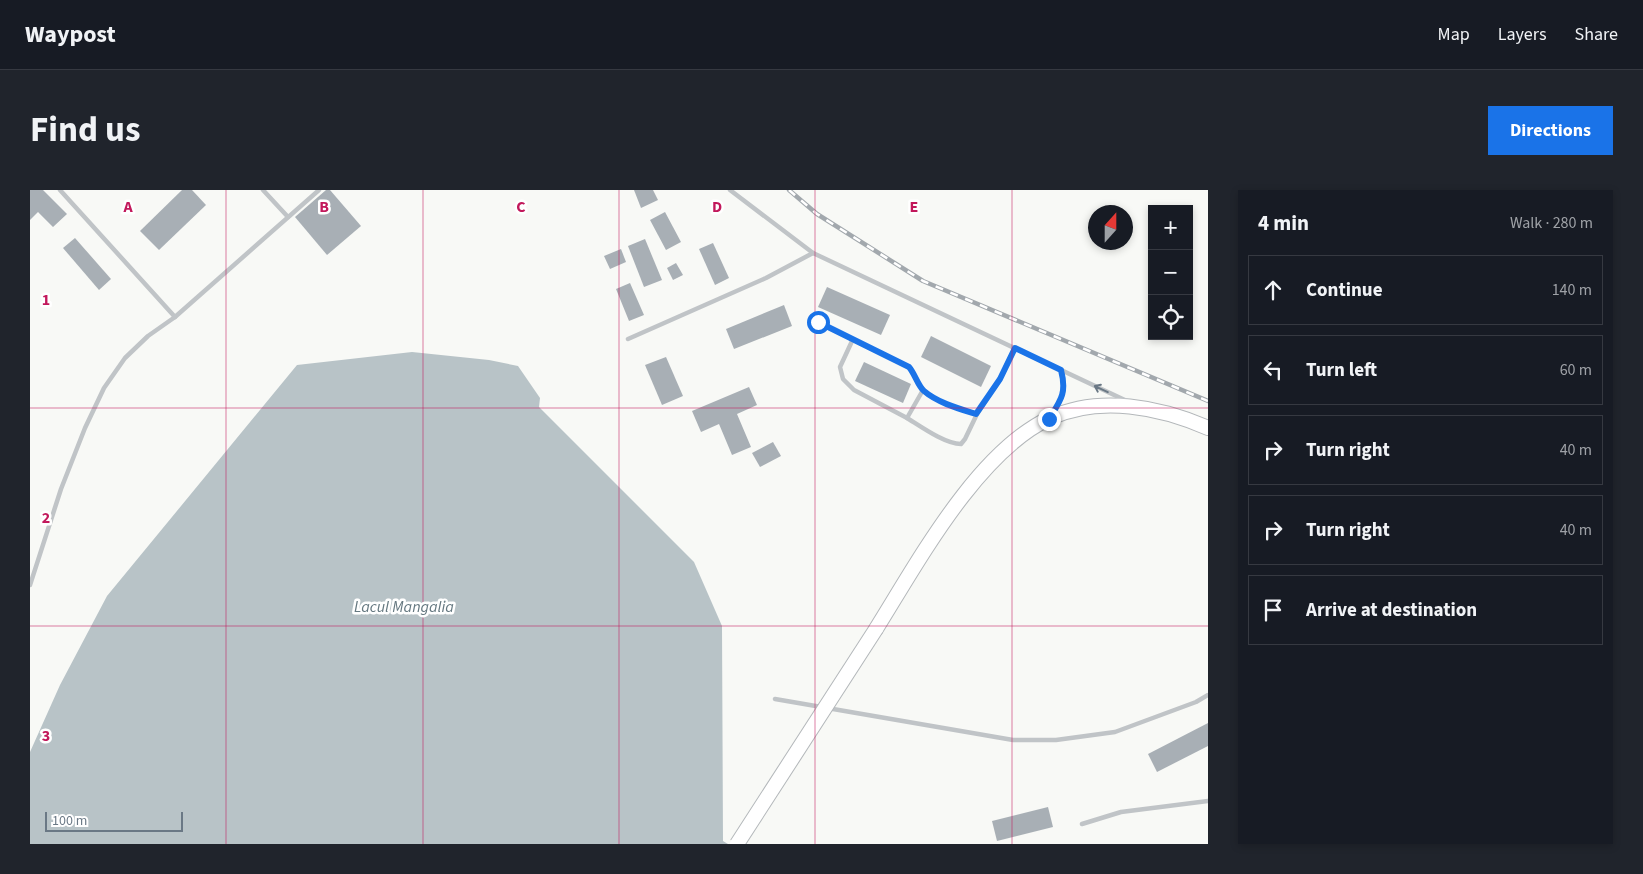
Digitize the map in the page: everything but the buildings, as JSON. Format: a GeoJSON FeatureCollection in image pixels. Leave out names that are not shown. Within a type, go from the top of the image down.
{"type":"FeatureCollection","features":[{"type":"Feature","properties":{"kind":"highway"},"geometry":{"type":"LineString","coordinates":[[737,844],[930,544],[976,479],[1010,444],[1031,428],[1049,419],[1083,409],[1114,406],[1142,408],[1170,414],[1208,428]]}},
{"type":"Feature","properties":{"kind":"lane"},"geometry":{"type":"LineString","coordinates":[[60,190],[175,318]]}},
{"type":"Feature","properties":{"kind":"lane"},"geometry":{"type":"LineString","coordinates":[[264,190],[288,217]]}},
{"type":"Feature","properties":{"kind":"lane"},"geometry":{"type":"LineString","coordinates":[[30,585],[65,480],[85,428],[104,388],[125,358],[148,336],[175,318],[318,190]]}},
{"type":"Feature","properties":{"kind":"lane"},"geometry":{"type":"LineString","coordinates":[[730,190],[814,253],[1142,408]]}},
{"type":"Feature","properties":{"kind":"lane"},"geometry":{"type":"LineString","coordinates":[[628,339],[766,278],[814,253]]}},
{"type":"Feature","properties":{"kind":"lane"},"geometry":{"type":"LineString","coordinates":[[818,322],[909,367],[923,390],[950,404],[976,414]]}},
{"type":"Feature","properties":{"kind":"lane"},"geometry":{"type":"LineString","coordinates":[[853,339],[840,367],[843,379],[854,390],[956,444],[961,444],[965,439],[976,414],[1000,379],[1015,348]]}},
{"type":"Feature","properties":{"kind":"lane"},"geometry":{"type":"LineString","coordinates":[[1049,419],[1062,398],[1064,382],[1061,370]]}},
{"type":"Feature","properties":{"kind":"lane"},"geometry":{"type":"LineString","coordinates":[[907,418],[923,390]]}},
{"type":"Feature","properties":{"kind":"lane"},"geometry":{"type":"LineString","coordinates":[[775,698],[1013,740],[1056,740],[1115,732],[1196,702],[1208,695]]}},
{"type":"Feature","properties":{"kind":"lane"},"geometry":{"type":"LineString","coordinates":[[1082,824],[1121,812],[1208,801]]}},
{"type":"Feature","properties":{"kind":"water","name":"Lacul Mangalia"},"geometry":{"type":"Polygon","coordinates":[[[412,352],[489,360],[518,366],[540,398],[539,407],[694,562],[722,626],[723,841],[728,844],[30,844],[30,752],[60,685],[107,596],[297,365],[412,352]]]}},
{"type":"Feature","properties":{"kind":"railway"},"geometry":{"type":"LineString","coordinates":[[789,190],[817,214],[923,281],[1208,401]]}},
{"type":"Feature","properties":{"kind":"route"},"geometry":{"type":"LineString","coordinates":[[818,322],[909,367],[923,390],[940,400],[976,414],[1000,379],[1015,348],[1061,370],[1064,382],[1062,398],[1049,419]]}}]}
